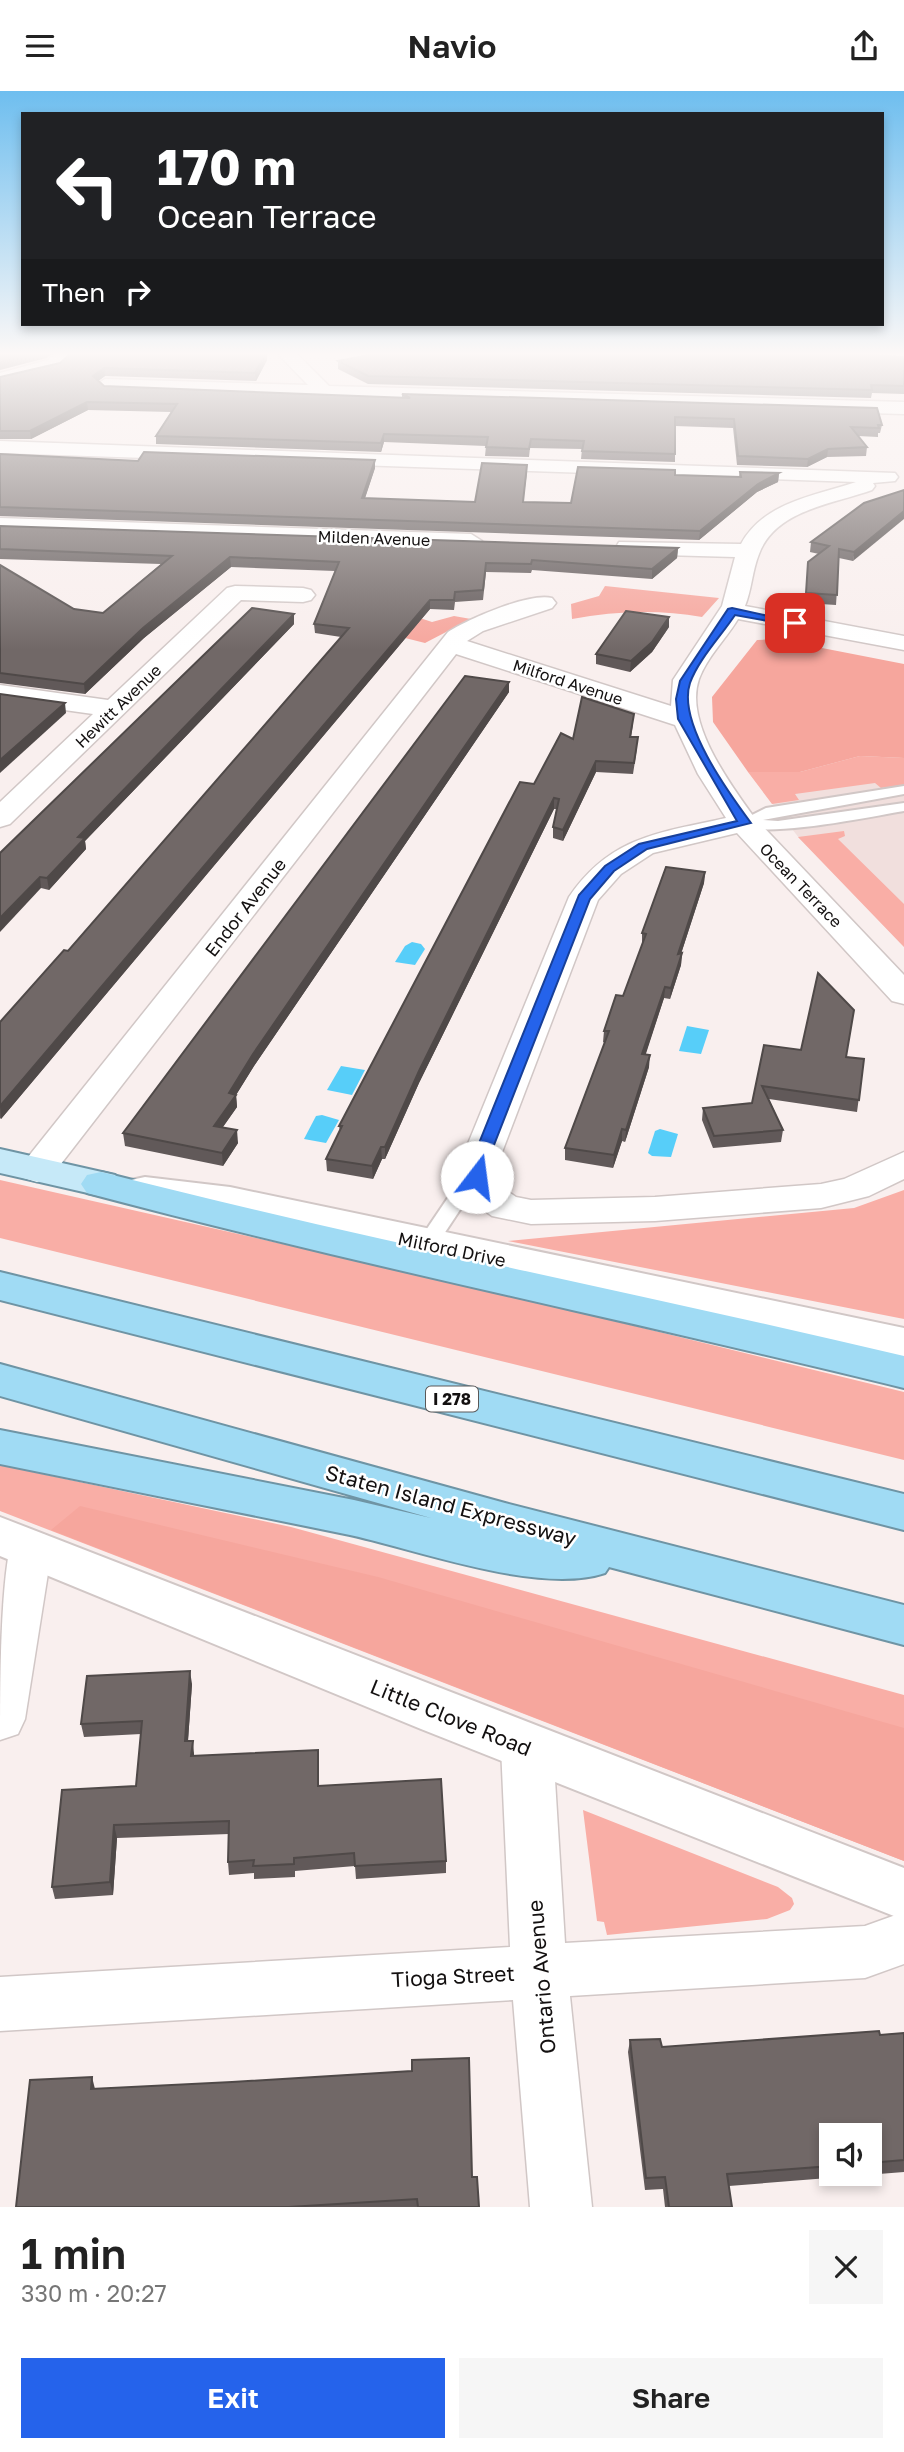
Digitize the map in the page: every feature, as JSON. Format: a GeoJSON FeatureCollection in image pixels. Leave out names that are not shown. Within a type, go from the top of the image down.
{"type":"FeatureCollection","features":[{"type":"Feature","properties":{"kind":"highway"},"geometry":{"type":"LineString","coordinates":[[101,1184],[219,1215],[660,1313],[904,1372]]}},
{"type":"Feature","properties":{"kind":"highway","name":"I 278"},"geometry":{"type":"LineString","coordinates":[[0,1286],[904,1512]]}},
{"type":"Feature","properties":{"kind":"highway","name":"Staten Island Expressway"},"geometry":{"type":"LineString","coordinates":[[0,1380],[505,1521],[904,1625]]}},
{"type":"Feature","properties":{"kind":"highway"},"geometry":{"type":"LineString","coordinates":[[0,1447],[330,1513],[505,1555],[677,1566]]}},
{"type":"Feature","properties":{"kind":"main road","name":"Milford Drive"},"geometry":{"type":"LineString","coordinates":[[0,1161],[101,1184]]}},
{"type":"Feature","properties":{"kind":"street"},"geometry":{"type":"LineString","coordinates":[[170,452],[896,472]]}},
{"type":"Feature","properties":{"kind":"street","name":"Ocean Terrace"},"geometry":{"type":"LineString","coordinates":[[896,472],[798,507],[766,526],[748,551],[732,611],[685,681],[682,699],[684,719],[729,802],[744,823],[904,994]]}},
{"type":"Feature","properties":{"kind":"street","name":"Milden Avenue"},"geometry":{"type":"LineString","coordinates":[[0,526],[488,542]]}},
{"type":"Feature","properties":{"kind":"street"},"geometry":{"type":"LineString","coordinates":[[600,546],[748,551]]}},
{"type":"Feature","properties":{"kind":"street","name":"Hewitt Avenue"},"geometry":{"type":"LineString","coordinates":[[0,818],[235,593],[303,595]]}},
{"type":"Feature","properties":{"kind":"street","name":"Endor Avenue"},"geometry":{"type":"LineString","coordinates":[[37,1170],[457,637],[474,625],[544,603]]}},
{"type":"Feature","properties":{"kind":"street"},"geometry":{"type":"LineString","coordinates":[[732,611],[904,643]]}},
{"type":"Feature","properties":{"kind":"street","name":"Milford Avenue"},"geometry":{"type":"LineString","coordinates":[[453,645],[684,719]]}},
{"type":"Feature","properties":{"kind":"street"},"geometry":{"type":"LineString","coordinates":[[0,692],[114,709]]}},
{"type":"Feature","properties":{"kind":"street"},"geometry":{"type":"LineString","coordinates":[[744,823],[643,846],[610,868],[584,897],[477,1168],[483,1192],[496,1202],[516,1210],[555,1213],[821,1196],[864,1185],[904,1164]]}},
{"type":"Feature","properties":{"kind":"street","name":"Milford Drive"},"geometry":{"type":"LineString","coordinates":[[101,1184],[230,1200],[427,1244],[904,1343]]}},
{"type":"Feature","properties":{"kind":"street"},"geometry":{"type":"LineString","coordinates":[[0,1719],[14,1542]]}},
{"type":"Feature","properties":{"kind":"street","name":"Little Clove Road"},"geometry":{"type":"LineString","coordinates":[[14,1542],[904,1894]]}},
{"type":"Feature","properties":{"kind":"street","name":"Ontario Avenue"},"geometry":{"type":"LineString","coordinates":[[527,1747],[539,1971],[561,2207]]}},
{"type":"Feature","properties":{"kind":"street","name":"Tioga Street"},"geometry":{"type":"LineString","coordinates":[[0,2004],[865,1952],[904,1938]]}},
{"type":"Feature","properties":{"kind":"lane"},"geometry":{"type":"LineString","coordinates":[[744,823],[766,813],[904,790]]}},
{"type":"Feature","properties":{"kind":"lane"},"geometry":{"type":"LineString","coordinates":[[744,823],[778,826],[904,807]]}},
{"type":"Feature","properties":{"kind":"lane"},"geometry":{"type":"LineString","coordinates":[[427,1244],[477,1168]]}},
{"type":"Feature","properties":{"kind":"shaded area"},"geometry":{"type":"Polygon","coordinates":[[[605,586],[719,598],[702,617],[637,612],[572,619],[571,604],[599,596],[605,586]]]}},
{"type":"Feature","properties":{"kind":"shaded area"},"geometry":{"type":"Polygon","coordinates":[[[408,614],[432,622],[454,616],[471,619],[425,643],[338,621],[408,614]]]}},
{"type":"Feature","properties":{"kind":"shaded area"},"geometry":{"type":"Polygon","coordinates":[[[776,639],[904,664],[904,758],[860,756],[800,772],[748,772],[713,722],[712,697],[757,640],[776,639]]]}},
{"type":"Feature","properties":{"kind":"shaded area"},"geometry":{"type":"Polygon","coordinates":[[[860,756],[904,758],[904,947],[799,838],[748,772],[800,772],[860,756]]]}},
{"type":"Feature","properties":{"kind":"shaded area"},"geometry":{"type":"Polygon","coordinates":[[[860,756],[904,758],[904,785],[881,788],[875,783],[795,794],[799,800],[772,804],[748,772],[800,772],[860,756]]]}},
{"type":"Feature","properties":{"kind":"shaded area"},"geometry":{"type":"Polygon","coordinates":[[[844,831],[845,836],[838,839],[904,904],[904,947],[798,837],[844,831]]]}},
{"type":"Feature","properties":{"kind":"shaded area"},"geometry":{"type":"Polygon","coordinates":[[[0,1180],[517,1297],[904,1392],[904,1460],[0,1238],[0,1180]]]}},
{"type":"Feature","properties":{"kind":"shaded area"},"geometry":{"type":"Polygon","coordinates":[[[904,1190],[904,1319],[508,1241],[854,1208],[904,1190]]]}},
{"type":"Feature","properties":{"kind":"shaded area"},"geometry":{"type":"Polygon","coordinates":[[[0,1465],[291,1527],[904,1695],[904,1861],[0,1511],[0,1465]]]}},
{"type":"Feature","properties":{"kind":"shaded area"},"geometry":{"type":"Polygon","coordinates":[[[80,1506],[378,1577],[904,1728],[904,1861],[51,1530],[80,1506]]]}},
{"type":"Feature","properties":{"kind":"shaded area"},"geometry":{"type":"Polygon","coordinates":[[[583,1810],[778,1887],[792,1898],[794,1904],[790,1910],[767,1919],[607,1935],[604,1922],[597,1921],[583,1810]]]}},
{"type":"Feature","properties":{"kind":"water"},"geometry":{"type":"Polygon","coordinates":[[[412,942],[421,944],[425,949],[415,965],[395,962],[405,946],[412,942]]]}},
{"type":"Feature","properties":{"kind":"water"},"geometry":{"type":"Polygon","coordinates":[[[687,1026],[709,1030],[701,1054],[679,1051],[687,1026]]]}},
{"type":"Feature","properties":{"kind":"water"},"geometry":{"type":"Polygon","coordinates":[[[341,1066],[365,1070],[352,1095],[327,1090],[341,1066]]]}},
{"type":"Feature","properties":{"kind":"water"},"geometry":{"type":"Polygon","coordinates":[[[316,1116],[339,1120],[326,1143],[304,1139],[316,1116]]]}},
{"type":"Feature","properties":{"kind":"water"},"geometry":{"type":"Polygon","coordinates":[[[660,1129],[678,1134],[671,1157],[652,1156],[648,1153],[655,1131],[660,1129]]]}},
{"type":"Feature","properties":{"kind":"building"},"geometry":{"type":"Polygon","coordinates":[[[144,452],[375,460],[362,498],[475,502],[482,463],[527,465],[523,502],[571,503],[578,467],[675,470],[675,475],[741,477],[740,472],[779,473],[758,484],[700,531],[0,507],[0,454],[138,461],[144,452]]]}},
{"type":"Feature","properties":{"kind":"building"},"geometry":{"type":"Polygon","coordinates":[[[605,452],[675,452],[675,454],[605,452]]]}},
{"type":"Feature","properties":{"kind":"building"},"geometry":{"type":"Polygon","coordinates":[[[738,452],[823,452],[808,459],[738,456],[738,452]]]}},
{"type":"Feature","properties":{"kind":"building"},"geometry":{"type":"Polygon","coordinates":[[[904,490],[904,511],[854,552],[839,549],[837,595],[806,593],[808,562],[829,546],[811,542],[864,503],[904,490]]]}},
{"type":"Feature","properties":{"kind":"building"},"geometry":{"type":"Polygon","coordinates":[[[0,526],[678,548],[652,569],[532,560],[531,564],[486,563],[483,590],[455,592],[454,600],[430,600],[0,1106],[0,1022],[64,950],[68,951],[349,628],[314,624],[339,562],[230,557],[143,628],[84,684],[0,673],[0,565],[74,609],[103,613],[172,556],[0,549],[0,526]]]}},
{"type":"Feature","properties":{"kind":"building"},"geometry":{"type":"Polygon","coordinates":[[[252,608],[294,614],[78,837],[85,838],[47,878],[40,877],[0,918],[0,853],[252,608]]]}},
{"type":"Feature","properties":{"kind":"building"},"geometry":{"type":"Polygon","coordinates":[[[626,611],[669,617],[652,642],[631,661],[596,654],[626,611]]]}},
{"type":"Feature","properties":{"kind":"building"},"geometry":{"type":"Polygon","coordinates":[[[465,676],[509,682],[253,1054],[229,1093],[236,1095],[214,1126],[237,1130],[222,1153],[123,1133],[465,676]]]}},
{"type":"Feature","properties":{"kind":"building"},"geometry":{"type":"Polygon","coordinates":[[[0,694],[65,703],[0,760],[0,694]]]}},
{"type":"Feature","properties":{"kind":"building"},"geometry":{"type":"Polygon","coordinates":[[[582,697],[634,714],[630,737],[638,737],[634,763],[596,761],[563,830],[553,827],[559,799],[554,798],[419,1071],[385,1147],[381,1147],[372,1166],[326,1159],[342,1126],[339,1126],[520,782],[534,784],[561,733],[573,739],[582,697]]]}},
{"type":"Feature","properties":{"kind":"building"},"geometry":{"type":"Polygon","coordinates":[[[666,867],[705,872],[678,954],[682,953],[671,988],[665,987],[642,1054],[650,1055],[626,1130],[622,1129],[614,1155],[565,1148],[609,1031],[604,1031],[616,995],[623,996],[646,934],[642,933],[666,867]]]}},
{"type":"Feature","properties":{"kind":"building"},"geometry":{"type":"Polygon","coordinates":[[[818,973],[854,1010],[846,1057],[864,1059],[859,1100],[762,1086],[783,1130],[714,1136],[703,1108],[752,1103],[764,1045],[801,1050],[818,973]]]}},
{"type":"Feature","properties":{"kind":"building"},"geometry":{"type":"Polygon","coordinates":[[[190,1671],[185,1741],[193,1741],[191,1756],[318,1750],[318,1786],[441,1779],[446,1861],[355,1866],[354,1853],[294,1858],[294,1864],[253,1866],[254,1860],[228,1862],[229,1821],[114,1825],[110,1882],[52,1887],[62,1790],[136,1786],[142,1721],[81,1724],[87,1676],[190,1671]]]}},
{"type":"Feature","properties":{"kind":"building"},"geometry":{"type":"Polygon","coordinates":[[[879,2031],[880,2035],[904,2033],[904,2160],[882,2162],[882,2123],[819,2123],[819,2167],[727,2174],[732,2207],[669,2207],[665,2177],[646,2178],[630,2040],[660,2039],[662,2047],[879,2031]]]}},
{"type":"Feature","properties":{"kind":"building"},"geometry":{"type":"Polygon","coordinates":[[[469,2058],[472,2177],[477,2177],[479,2207],[418,2207],[417,2199],[289,2207],[16,2207],[30,2080],[92,2077],[91,2089],[232,2082],[412,2071],[412,2060],[469,2058]]]}},
{"type":"Feature","properties":{"kind":"route"},"geometry":{"type":"LineString","coordinates":[[477,1177],[477,1168],[584,897],[610,868],[643,846],[695,832],[744,823],[729,802],[684,719],[682,699],[685,681],[732,611],[795,623]]}}]}
